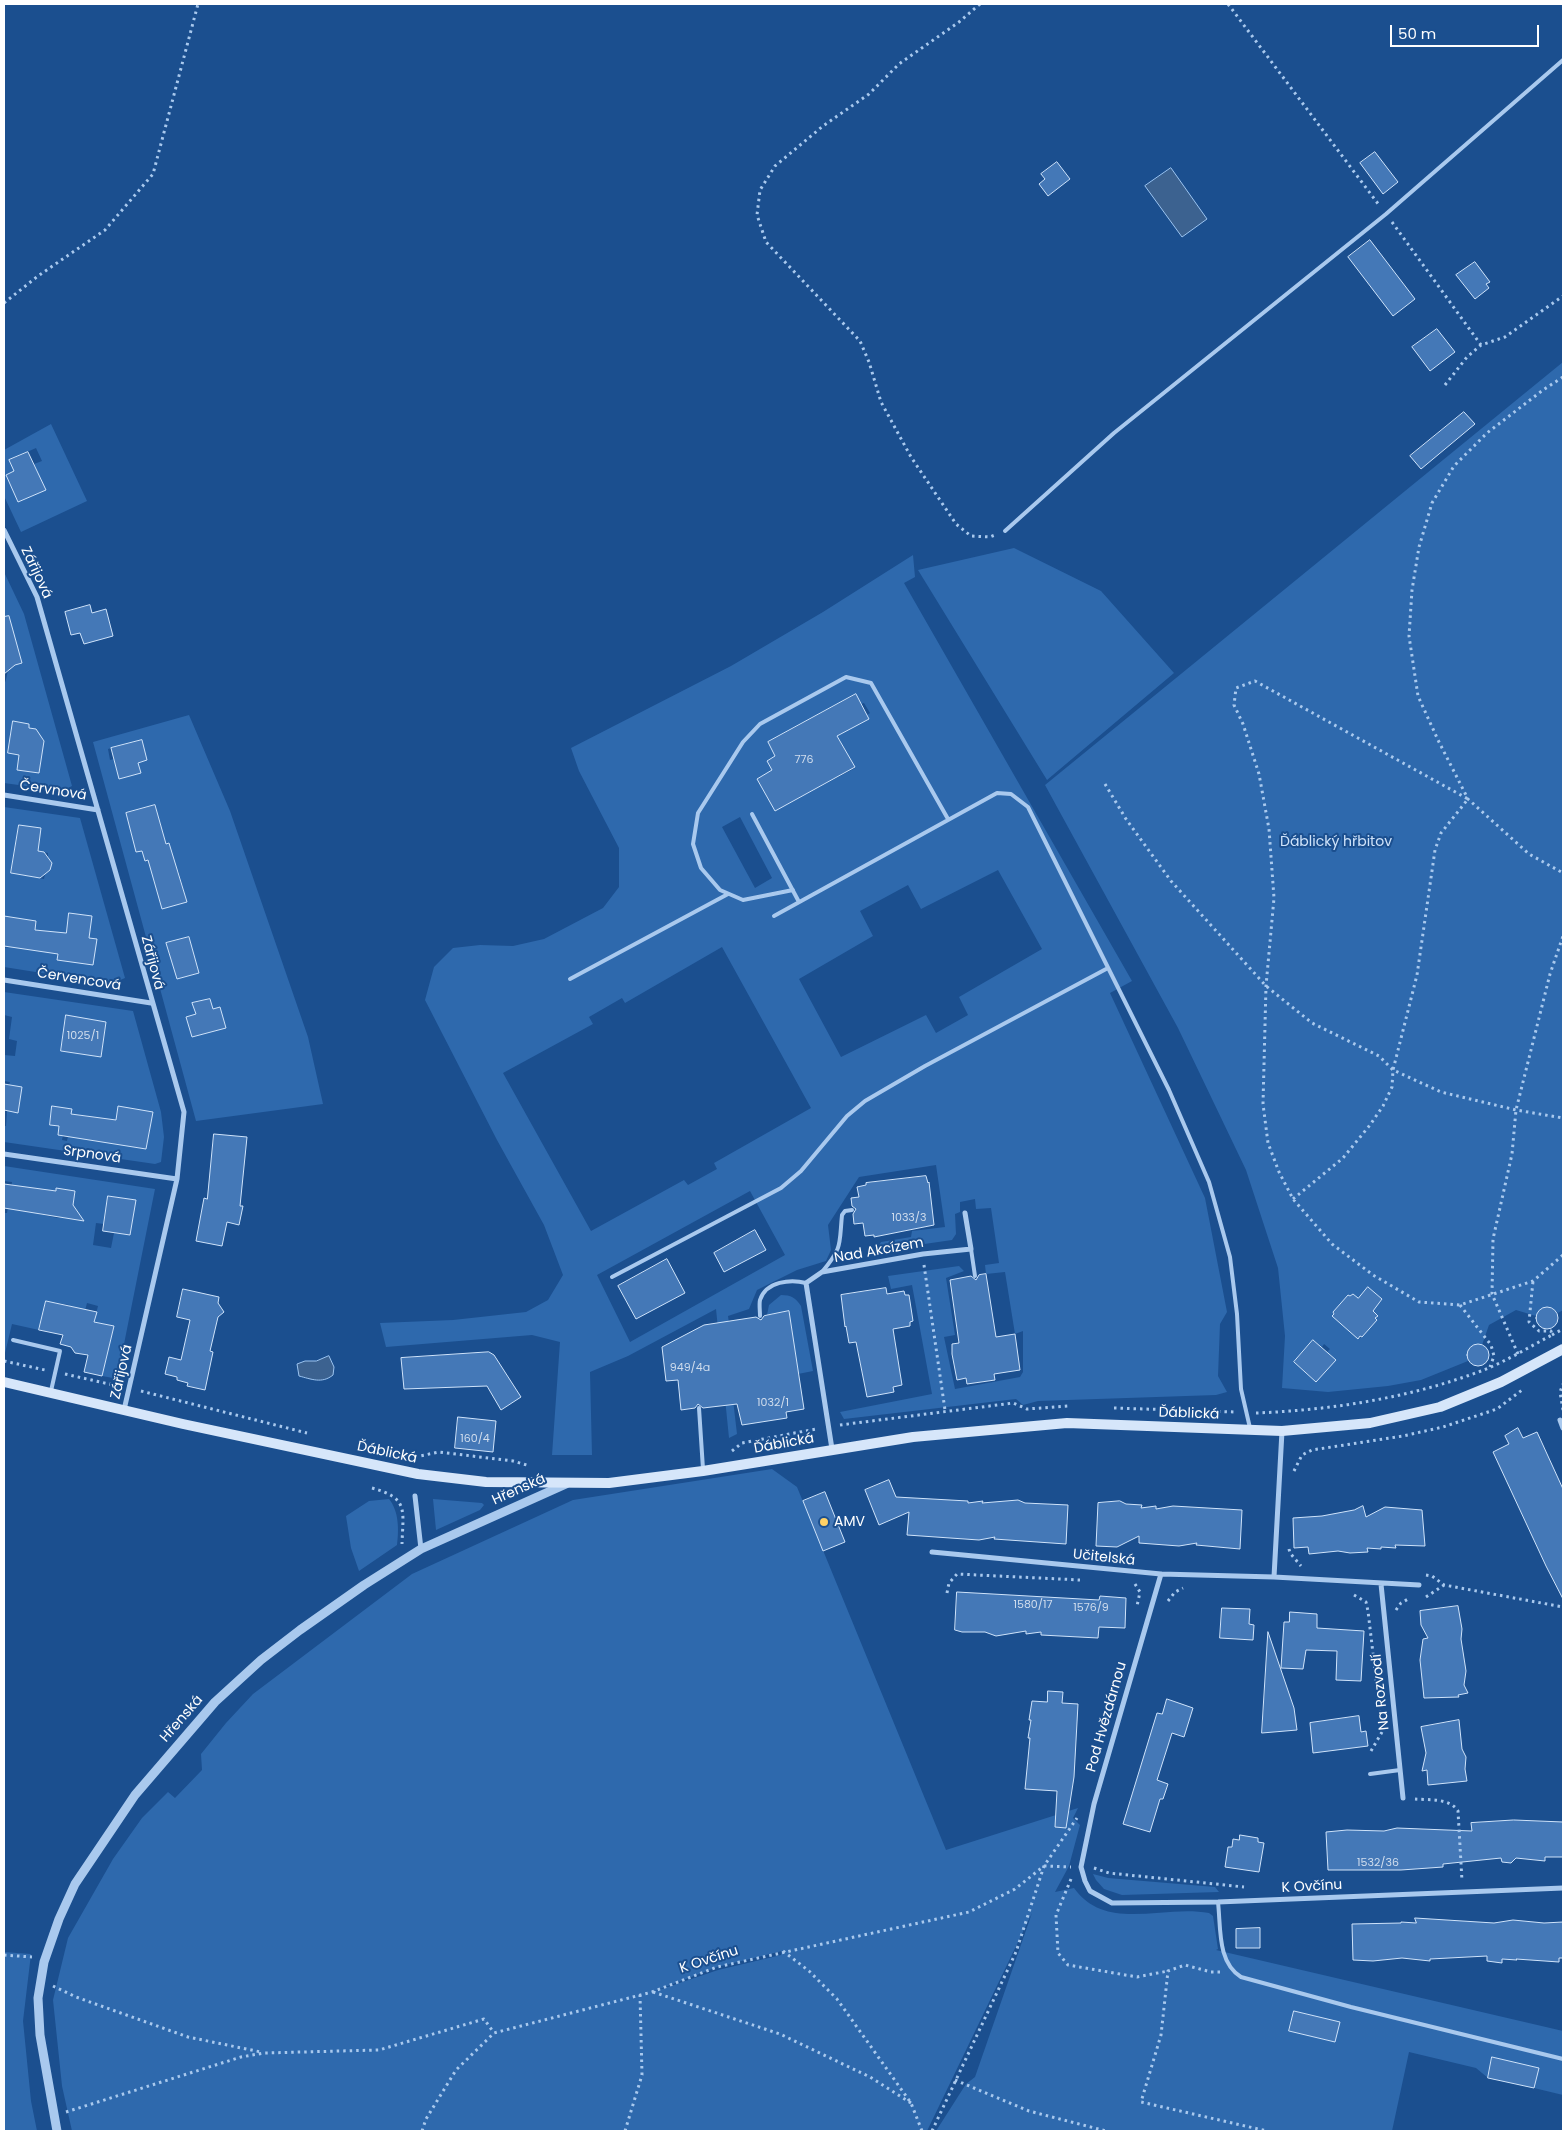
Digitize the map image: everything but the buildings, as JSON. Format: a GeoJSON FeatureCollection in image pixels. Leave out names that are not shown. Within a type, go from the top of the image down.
{"type":"FeatureCollection","features":[{"type":"Feature","properties":{"kind":"main road","name":"Ďáblická"},"geometry":{"type":"LineString","coordinates":[[4,1382],[124,1411],[418,1474],[486,1482],[566,1484],[609,1483],[703,1471],[913,1437],[1067,1422],[1282,1431],[1370,1423],[1440,1407],[1501,1382],[1563,1349]]}},
{"type":"Feature","properties":{"kind":"street","name":"Zářijová"},"geometry":{"type":"LineString","coordinates":[[4,530],[37,597],[151,1003],[184,1112],[177,1179],[124,1411]]}},
{"type":"Feature","properties":{"kind":"street","name":"Červnová"},"geometry":{"type":"LineString","coordinates":[[4,795],[98,810]]}},
{"type":"Feature","properties":{"kind":"street","name":"Červencová"},"geometry":{"type":"LineString","coordinates":[[4,980],[151,1003]]}},
{"type":"Feature","properties":{"kind":"street","name":"Srpnová"},"geometry":{"type":"LineString","coordinates":[[4,1154],[177,1179]]}},
{"type":"Feature","properties":{"kind":"street"},"geometry":{"type":"LineString","coordinates":[[965,1213],[971,1249]]}},
{"type":"Feature","properties":{"kind":"street","name":"Nad Akcízem"},"geometry":{"type":"LineString","coordinates":[[806,1283],[822,1272],[923,1254],[971,1249]]}},
{"type":"Feature","properties":{"kind":"street"},"geometry":{"type":"LineString","coordinates":[[806,1283],[832,1449]]}},
{"type":"Feature","properties":{"kind":"street"},"geometry":{"type":"LineString","coordinates":[[1560,1420],[1563,1428]]}},
{"type":"Feature","properties":{"kind":"street"},"geometry":{"type":"LineString","coordinates":[[1274,1577],[1282,1431]]}},
{"type":"Feature","properties":{"kind":"street","name":"Hřenská"},"geometry":{"type":"LineString","coordinates":[[57,2131],[40,2035],[38,1998],[44,1962],[59,1919],[75,1884],[135,1795],[214,1702],[261,1660],[364,1585],[421,1549],[566,1484]]}},
{"type":"Feature","properties":{"kind":"street"},"geometry":{"type":"LineString","coordinates":[[415,1496],[421,1549]]}},
{"type":"Feature","properties":{"kind":"street","name":"Učitelská"},"geometry":{"type":"LineString","coordinates":[[932,1552],[1161,1574],[1274,1577],[1418,1585]]}},
{"type":"Feature","properties":{"kind":"street","name":"Pod Hvězdárnou"},"geometry":{"type":"LineString","coordinates":[[1081,1867],[1094,1804],[1161,1574]]}},
{"type":"Feature","properties":{"kind":"street","name":"Na Rozvodí"},"geometry":{"type":"LineString","coordinates":[[1381,1584],[1403,1798]]}},
{"type":"Feature","properties":{"kind":"street","name":"K Ovčínu"},"geometry":{"type":"LineString","coordinates":[[1081,1867],[1084,1881],[1090,1890],[1112,1903],[1218,1902],[1563,1888]]}},
{"type":"Feature","properties":{"kind":"lane"},"geometry":{"type":"LineString","coordinates":[[1005,531],[1114,433],[1386,214],[1563,60]]}},
{"type":"Feature","properties":{"kind":"lane"},"geometry":{"type":"LineString","coordinates":[[793,890],[743,900],[720,890],[701,868],[693,844],[698,813],[743,742],[760,724],[846,677],[872,683],[948,820]]}},
{"type":"Feature","properties":{"kind":"lane"},"geometry":{"type":"LineString","coordinates":[[774,916],[997,793],[1011,794],[1028,807],[1169,1090],[1210,1182],[1230,1257],[1237,1314],[1241,1389],[1251,1430]]}},
{"type":"Feature","properties":{"kind":"lane"},"geometry":{"type":"LineString","coordinates":[[752,814],[799,902]]}},
{"type":"Feature","properties":{"kind":"lane"},"geometry":{"type":"LineString","coordinates":[[570,979],[728,894]]}},
{"type":"Feature","properties":{"kind":"lane"},"geometry":{"type":"LineString","coordinates":[[612,1277],[781,1188],[801,1172],[847,1116],[865,1101],[925,1066],[1108,968]]}},
{"type":"Feature","properties":{"kind":"lane"},"geometry":{"type":"LineString","coordinates":[[822,1272],[834,1257],[841,1244],[842,1215],[845,1211],[852,1210]]}},
{"type":"Feature","properties":{"kind":"lane"},"geometry":{"type":"LineString","coordinates":[[971,1249],[974,1276]]}},
{"type":"Feature","properties":{"kind":"lane"},"geometry":{"type":"LineString","coordinates":[[760,1316],[760,1300],[765,1290],[780,1283],[794,1280],[806,1283]]}},
{"type":"Feature","properties":{"kind":"lane"},"geometry":{"type":"LineString","coordinates":[[13,1340],[60,1351],[50,1393]]}},
{"type":"Feature","properties":{"kind":"lane"},"geometry":{"type":"LineString","coordinates":[[699,1408],[703,1471]]}},
{"type":"Feature","properties":{"kind":"lane"},"geometry":{"type":"LineString","coordinates":[[1370,1774],[1400,1770]]}},
{"type":"Feature","properties":{"kind":"lane"},"geometry":{"type":"LineString","coordinates":[[1218,1902],[1223,1952],[1233,1972],[1241,1977],[1351,2007],[1563,2059]]}},
{"type":"Feature","properties":{"kind":"path"},"geometry":{"type":"LineString","coordinates":[[4,303],[38,276],[105,230],[153,174],[198,4]]}},
{"type":"Feature","properties":{"kind":"path"},"geometry":{"type":"LineString","coordinates":[[980,4],[959,22],[899,64],[869,94],[823,126],[775,166],[760,190],[756,215],[766,242],[860,340],[881,402],[911,457],[956,524],[971,536],[990,538],[1005,531]]}},
{"type":"Feature","properties":{"kind":"path"},"geometry":{"type":"LineString","coordinates":[[1228,4],[1386,214],[1481,345]]}},
{"type":"Feature","properties":{"kind":"path"},"geometry":{"type":"LineString","coordinates":[[1445,384],[1467,357],[1481,345],[1506,337],[1563,296]]}},
{"type":"Feature","properties":{"kind":"path"},"geometry":{"type":"LineString","coordinates":[[1468,799],[1418,696],[1409,636],[1412,590],[1419,547],[1432,503],[1454,466],[1487,433],[1563,378]]}},
{"type":"Feature","properties":{"kind":"path"},"geometry":{"type":"LineString","coordinates":[[1563,873],[1528,854],[1468,799],[1255,681],[1236,688],[1234,705],[1243,724],[1259,774],[1269,829],[1274,898],[1266,986],[1263,1104],[1268,1143],[1293,1199],[1332,1244],[1373,1275],[1419,1302],[1460,1305],[1533,1281],[1563,1255]]}},
{"type":"Feature","properties":{"kind":"path"},"geometry":{"type":"LineString","coordinates":[[1105,784],[1126,818],[1171,881],[1266,986],[1312,1023],[1379,1056],[1393,1070],[1441,1092],[1516,1110],[1563,1118]]}},
{"type":"Feature","properties":{"kind":"path"},"geometry":{"type":"LineString","coordinates":[[1293,1199],[1343,1158],[1370,1125],[1383,1106],[1392,1087],[1393,1070],[1417,975],[1435,850],[1441,833],[1468,799]]}},
{"type":"Feature","properties":{"kind":"path"},"geometry":{"type":"LineString","coordinates":[[1517,1353],[1492,1294],[1493,1239],[1512,1154],[1516,1110],[1550,974],[1563,936]]}},
{"type":"Feature","properties":{"kind":"path"},"geometry":{"type":"LineString","coordinates":[[923,1254],[946,1410]]}},
{"type":"Feature","properties":{"kind":"path"},"geometry":{"type":"LineString","coordinates":[[1533,1281],[1529,1322],[1540,1331],[1551,1331],[1552,1335]]}},
{"type":"Feature","properties":{"kind":"path"},"geometry":{"type":"LineString","coordinates":[[1460,1305],[1491,1345],[1494,1356],[1490,1367]]}},
{"type":"Feature","properties":{"kind":"path"},"geometry":{"type":"LineString","coordinates":[[1111,1408],[1247,1413],[1279,1412],[1366,1402],[1428,1388],[1490,1367],[1563,1329]]}},
{"type":"Feature","properties":{"kind":"path"},"geometry":{"type":"LineString","coordinates":[[1560,1420],[1563,1412],[1560,1392],[1563,1384]]}},
{"type":"Feature","properties":{"kind":"path"},"geometry":{"type":"LineString","coordinates":[[1293,1477],[1294,1469],[1302,1455],[1312,1450],[1403,1436],[1443,1427],[1497,1409],[1528,1386]]}},
{"type":"Feature","properties":{"kind":"path"},"geometry":{"type":"LineString","coordinates":[[130,1388],[312,1434]]}},
{"type":"Feature","properties":{"kind":"path"},"geometry":{"type":"LineString","coordinates":[[731,1452],[742,1443],[828,1427],[946,1410],[1013,1403],[1027,1409],[1073,1407]]}},
{"type":"Feature","properties":{"kind":"path"},"geometry":{"type":"LineString","coordinates":[[412,1458],[439,1452],[512,1461],[536,1468]]}},
{"type":"Feature","properties":{"kind":"path"},"geometry":{"type":"LineString","coordinates":[[372,1488],[389,1493],[400,1501],[403,1516],[402,1546]]}},
{"type":"Feature","properties":{"kind":"path"},"geometry":{"type":"LineString","coordinates":[[1289,1546],[1290,1553],[1298,1565],[1308,1569]]}},
{"type":"Feature","properties":{"kind":"path"},"geometry":{"type":"LineString","coordinates":[[947,1593],[949,1583],[957,1574],[1085,1581]]}},
{"type":"Feature","properties":{"kind":"path"},"geometry":{"type":"LineString","coordinates":[[1420,1574],[1432,1576],[1444,1585],[1563,1607]]}},
{"type":"Feature","properties":{"kind":"path"},"geometry":{"type":"LineString","coordinates":[[1134,1583],[1140,1592],[1136,1611]]}},
{"type":"Feature","properties":{"kind":"path"},"geometry":{"type":"LineString","coordinates":[[1166,1606],[1170,1596],[1181,1588],[1189,1587]]}},
{"type":"Feature","properties":{"kind":"path"},"geometry":{"type":"LineString","coordinates":[[1345,1594],[1355,1595],[1366,1602],[1380,1715]]}},
{"type":"Feature","properties":{"kind":"path"},"geometry":{"type":"LineString","coordinates":[[1371,1751],[1382,1734],[1381,1724]]}},
{"type":"Feature","properties":{"kind":"path"},"geometry":{"type":"LineString","coordinates":[[1403,1798],[1448,1803],[1455,1806],[1458,1811],[1462,1891]]}},
{"type":"Feature","properties":{"kind":"path"},"geometry":{"type":"LineString","coordinates":[[932,2131],[1016,1952],[1044,1866],[1080,1814],[1094,1804]]}},
{"type":"Feature","properties":{"kind":"path"},"geometry":{"type":"LineString","coordinates":[[1044,1866],[1094,1868],[1109,1873],[1245,1887]]}},
{"type":"Feature","properties":{"kind":"path","name":"K Ovčínu"},"geometry":{"type":"LineString","coordinates":[[422,2131],[431,2111],[456,2070],[494,2033],[652,1992],[717,1967],[783,1951],[969,1912],[1015,1890],[1044,1866]]}},
{"type":"Feature","properties":{"kind":"path"},"geometry":{"type":"LineString","coordinates":[[1081,1867],[1072,1877],[1056,1915],[1058,1953],[1068,1964],[1137,1977],[1168,1972],[1185,1965],[1212,1972],[1233,1972]]}},
{"type":"Feature","properties":{"kind":"path"},"geometry":{"type":"LineString","coordinates":[[32,1966],[36,1949]]}},
{"type":"Feature","properties":{"kind":"path"},"geometry":{"type":"LineString","coordinates":[[783,1951],[809,1971],[837,1999],[911,2103],[922,2131]]}},
{"type":"Feature","properties":{"kind":"path"},"geometry":{"type":"LineString","coordinates":[[4,1955],[33,1957]]}},
{"type":"Feature","properties":{"kind":"path"},"geometry":{"type":"LineString","coordinates":[[1168,1972],[1161,2035],[1141,2102],[1267,2131]]}},
{"type":"Feature","properties":{"kind":"path"},"geometry":{"type":"LineString","coordinates":[[41,1980],[76,1997],[188,2036],[264,2053]]}},
{"type":"Feature","properties":{"kind":"path"},"geometry":{"type":"LineString","coordinates":[[652,1992],[780,2034],[870,2077],[911,2103]]}},
{"type":"Feature","properties":{"kind":"path"},"geometry":{"type":"LineString","coordinates":[[625,2131],[642,2075],[640,1995]]}},
{"type":"Feature","properties":{"kind":"path"},"geometry":{"type":"LineString","coordinates":[[54,2116],[241,2057],[264,2053],[379,2050],[484,2019],[494,2033]]}},
{"type":"Feature","properties":{"kind":"path"},"geometry":{"type":"LineString","coordinates":[[955,2080],[1029,2111],[1106,2131]]}},
{"type":"Feature","properties":{"kind":"green space","name":"Ďáblický hřbitov"},"geometry":{"type":"Polygon","coordinates":[[[1563,362],[1563,1310],[1558,1313],[1552,1308],[1546,1307],[1540,1310],[1536,1316],[1516,1310],[1489,1325],[1482,1345],[1473,1345],[1468,1350],[1468,1361],[1421,1380],[1388,1386],[1328,1392],[1282,1388],[1285,1336],[1278,1268],[1246,1170],[1178,1028],[1045,785],[1563,362]],[[1368,1287],[1355,1301],[1356,1296],[1353,1294],[1348,1295],[1333,1312],[1333,1316],[1358,1339],[1377,1320],[1375,1318],[1378,1315],[1370,1314],[1382,1299],[1368,1287]],[[1313,1340],[1294,1362],[1316,1382],[1335,1360],[1327,1352],[1330,1349],[1324,1344],[1322,1347],[1313,1340]]]}},
{"type":"Feature","properties":{"kind":"green space"},"geometry":{"type":"Polygon","coordinates":[[[51,424],[87,501],[21,532],[4,496],[4,450],[51,424]],[[36,448],[9,460],[14,471],[6,475],[18,502],[45,490],[34,464],[42,461],[36,448]]]}},
{"type":"Feature","properties":{"kind":"green space"},"geometry":{"type":"Polygon","coordinates":[[[1014,548],[1101,591],[1174,673],[1047,780],[918,570],[1014,548]]]}},
{"type":"Feature","properties":{"kind":"green space"},"geometry":{"type":"Polygon","coordinates":[[[913,555],[915,577],[904,583],[1132,981],[1110,993],[1205,1198],[1227,1312],[1220,1324],[1218,1376],[1227,1392],[1216,1395],[1038,1401],[1023,1405],[1016,1399],[844,1419],[840,1412],[932,1394],[912,1285],[891,1289],[888,1276],[959,1266],[964,1271],[946,1278],[955,1335],[944,1337],[955,1389],[1020,1377],[1023,1372],[1023,1331],[1015,1334],[1005,1272],[986,1274],[985,1265],[999,1263],[991,1208],[976,1209],[975,1199],[960,1202],[960,1212],[955,1214],[956,1234],[952,1240],[876,1251],[881,1242],[911,1237],[912,1231],[945,1227],[936,1165],[859,1177],[828,1225],[831,1250],[826,1261],[797,1270],[757,1290],[749,1309],[728,1316],[736,1373],[730,1374],[737,1434],[729,1438],[716,1309],[628,1356],[590,1372],[592,1455],[552,1455],[560,1342],[532,1335],[386,1347],[380,1323],[453,1320],[526,1312],[548,1300],[563,1275],[544,1225],[497,1140],[425,1000],[434,967],[453,948],[480,945],[513,946],[544,939],[603,908],[619,887],[619,848],[579,771],[571,748],[731,666],[823,612],[913,555]],[[855,694],[768,742],[775,756],[767,761],[772,770],[775,811],[855,768],[837,736],[869,719],[867,715],[870,713],[855,694]],[[740,817],[722,827],[755,888],[772,878],[740,817]],[[998,870],[921,909],[908,885],[860,911],[873,936],[799,979],[841,1057],[926,1015],[936,1033],[968,1015],[959,997],[1042,949],[998,870]],[[722,947],[625,1003],[622,998],[589,1017],[593,1024],[503,1073],[591,1231],[684,1180],[688,1185],[717,1169],[714,1163],[811,1108],[722,947]],[[750,1191],[597,1275],[630,1342],[785,1255],[750,1191]]]}},
{"type":"Feature","properties":{"kind":"green space"},"geometry":{"type":"Polygon","coordinates":[[[4,572],[24,614],[72,786],[62,791],[4,783],[4,685],[9,669],[21,663],[16,643],[4,646],[4,572]],[[13,721],[8,753],[19,755],[17,770],[39,773],[44,740],[36,736],[37,730],[29,729],[29,724],[13,721]]]}},
{"type":"Feature","properties":{"kind":"green space"},"geometry":{"type":"Polygon","coordinates":[[[189,715],[230,811],[308,1037],[323,1104],[196,1121],[93,742],[189,715]],[[142,740],[108,749],[110,760],[114,759],[119,779],[141,773],[138,763],[147,760],[142,740]],[[155,805],[126,813],[137,852],[166,844],[155,805]],[[178,870],[153,878],[162,909],[187,902],[178,870]],[[189,937],[166,943],[177,979],[199,973],[189,937]],[[210,999],[193,1003],[196,1014],[186,1017],[192,1037],[226,1028],[220,1008],[213,1009],[210,999]]]}},
{"type":"Feature","properties":{"kind":"green space"},"geometry":{"type":"Polygon","coordinates":[[[4,807],[80,818],[125,978],[111,984],[4,967],[4,948],[37,942],[39,930],[35,930],[36,921],[4,916],[4,807]],[[19,825],[11,873],[44,879],[52,863],[48,853],[38,851],[41,828],[19,825]],[[69,913],[66,934],[61,934],[57,959],[96,939],[89,938],[92,916],[69,913]]]}},
{"type":"Feature","properties":{"kind":"green space"},"geometry":{"type":"Polygon","coordinates":[[[4,992],[133,1011],[161,1112],[164,1137],[161,1162],[155,1164],[4,1142],[4,1126],[6,1126],[7,1111],[18,1112],[22,1087],[9,1085],[10,1082],[4,1081],[4,1055],[15,1056],[17,1041],[9,1039],[12,1017],[4,1015],[4,992]],[[66,1016],[61,1051],[101,1057],[106,1022],[66,1016]],[[53,1106],[50,1125],[59,1126],[58,1134],[63,1135],[62,1140],[67,1141],[68,1136],[88,1116],[71,1114],[71,1109],[53,1106]],[[153,1112],[112,1143],[146,1149],[153,1112]]]}},
{"type":"Feature","properties":{"kind":"green space"},"geometry":{"type":"Polygon","coordinates":[[[4,1166],[155,1189],[118,1374],[113,1378],[102,1376],[114,1326],[94,1322],[98,1306],[87,1303],[83,1319],[67,1315],[69,1305],[46,1301],[39,1330],[12,1324],[4,1353],[4,1213],[7,1213],[12,1182],[4,1181],[4,1166]],[[56,1188],[55,1195],[35,1213],[57,1218],[77,1216],[78,1212],[72,1208],[75,1191],[56,1188]],[[108,1196],[104,1224],[96,1223],[93,1245],[111,1248],[114,1233],[130,1235],[135,1200],[108,1196]]]}},
{"type":"Feature","properties":{"kind":"green space"},"geometry":{"type":"Polygon","coordinates":[[[781,1295],[793,1298],[801,1306],[813,1371],[798,1374],[789,1311],[767,1315],[769,1305],[781,1295]]]}},
{"type":"Feature","properties":{"kind":"green space"},"geometry":{"type":"Polygon","coordinates":[[[772,1469],[797,1487],[946,1850],[1078,1808],[1073,1818],[1080,1825],[1069,1866],[1055,1892],[1074,1888],[1087,1902],[1102,1910],[1119,1913],[1191,1911],[1209,1913],[1213,1916],[1218,1949],[1216,1950],[1563,2031],[1563,2095],[1534,2088],[1539,2068],[1492,2057],[1488,2078],[1476,2068],[1409,2052],[1392,2131],[936,2131],[966,2084],[975,2077],[1032,1913],[927,2131],[72,2131],[62,2086],[53,2000],[68,1938],[113,1859],[142,1818],[168,1792],[175,1798],[202,1770],[201,1754],[253,1694],[412,1574],[573,1500],[772,1469]],[[782,1951],[717,1967],[650,1993],[718,1970],[781,1955],[782,1951]],[[1294,2011],[1289,2031],[1335,2042],[1340,2022],[1294,2011]]]}},
{"type":"Feature","properties":{"kind":"green space"},"geometry":{"type":"Polygon","coordinates":[[[389,1499],[395,1509],[398,1533],[397,1545],[359,1571],[351,1548],[346,1516],[369,1501],[389,1499]]]}},
{"type":"Feature","properties":{"kind":"green space"},"geometry":{"type":"Polygon","coordinates":[[[433,1499],[482,1503],[484,1505],[480,1510],[436,1530],[433,1499]]]}},
{"type":"Feature","properties":{"kind":"green space"},"geometry":{"type":"Polygon","coordinates":[[[1093,1874],[1108,1878],[1215,1887],[1219,1892],[1122,1895],[1104,1889],[1093,1874]]]}},
{"type":"Feature","properties":{"kind":"green space"},"geometry":{"type":"Polygon","coordinates":[[[4,1952],[31,1954],[23,2021],[31,2101],[37,2131],[4,2131],[4,1952]]]}},
{"type":"Feature","properties":{"kind":"shaded area"},"geometry":{"type":"Polygon","coordinates":[[[1171,168],[1207,219],[1182,237],[1145,186],[1171,168]]]}},
{"type":"Feature","properties":{"kind":"shaded area"},"geometry":{"type":"Polygon","coordinates":[[[329,1356],[334,1367],[333,1375],[329,1378],[321,1380],[299,1376],[297,1364],[305,1361],[316,1361],[329,1356]]]}},
{"type":"Feature","properties":{"kind":"place","name":"AMV"},"geometry":{"type":"Point","coordinates":[824,1522]}}]}
